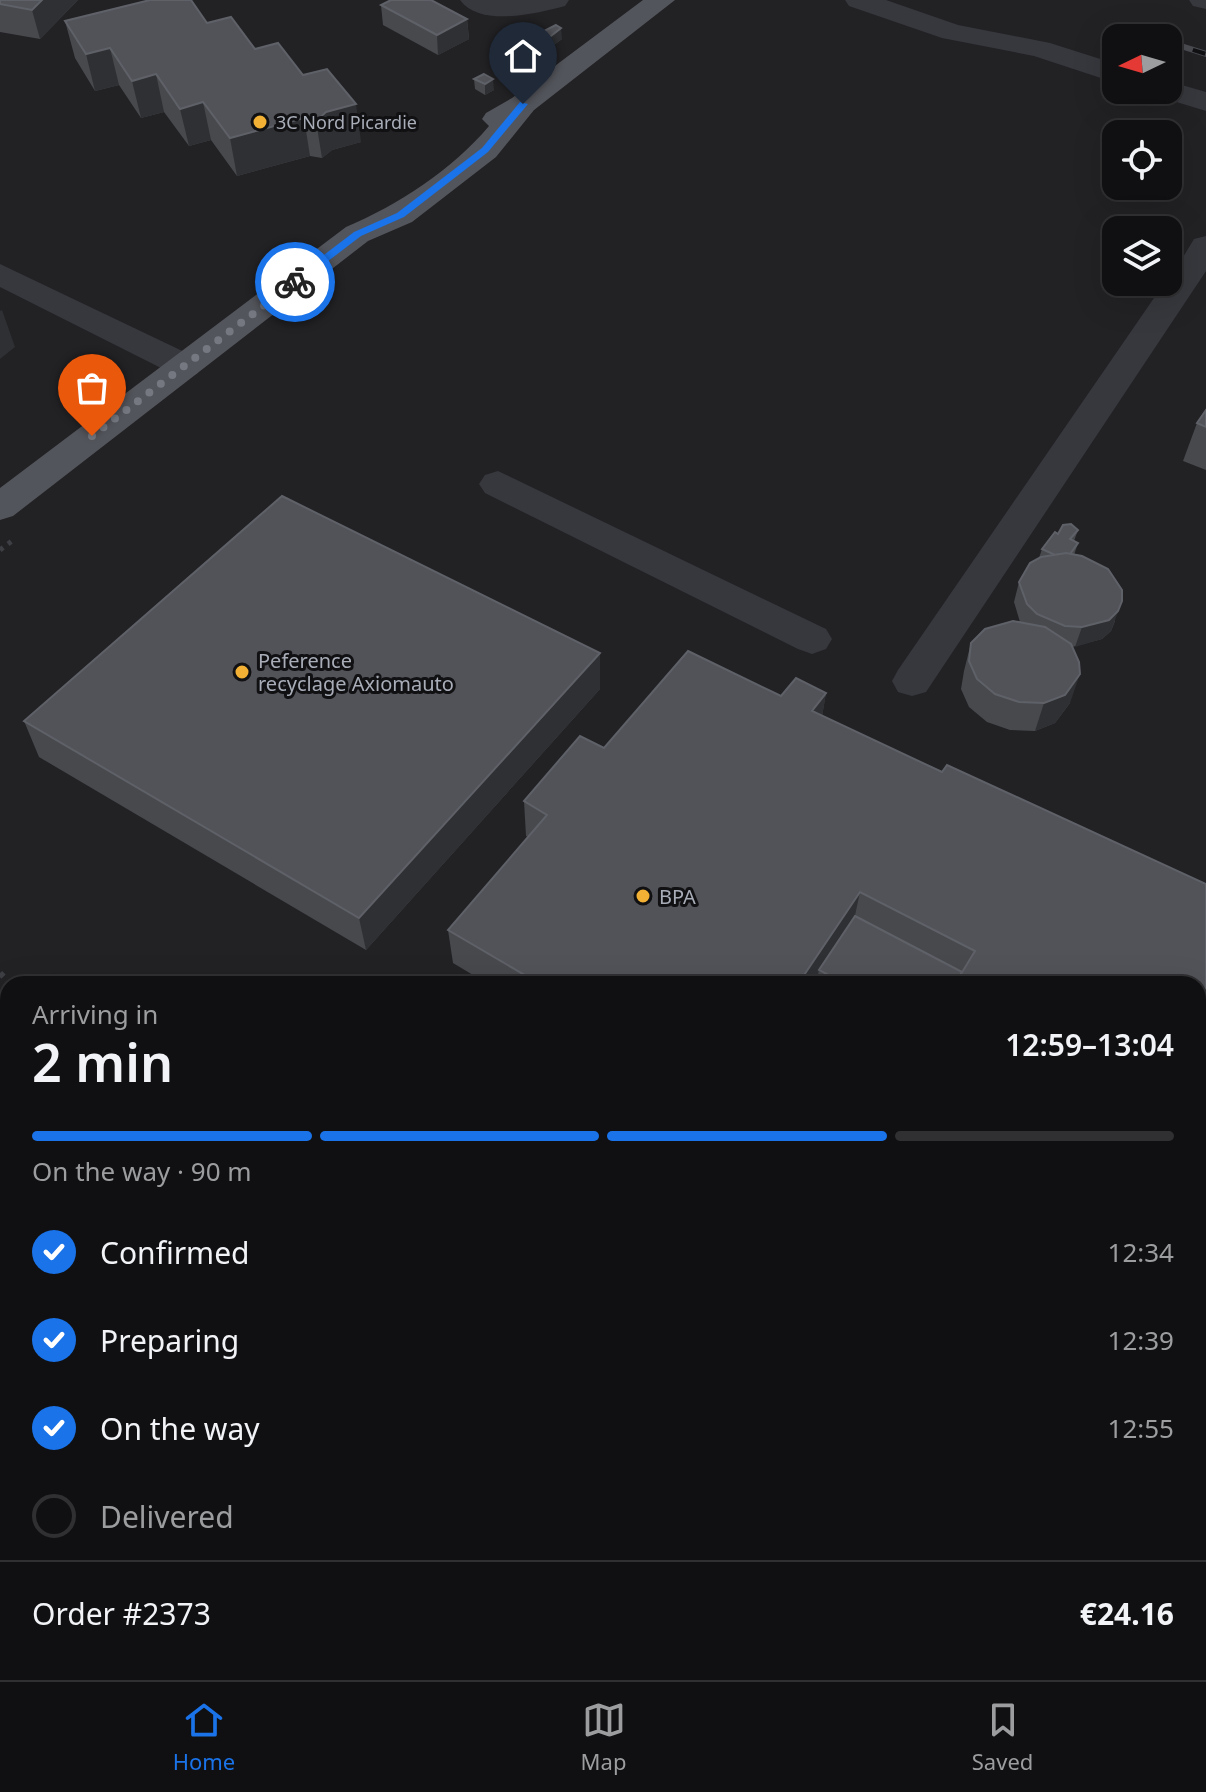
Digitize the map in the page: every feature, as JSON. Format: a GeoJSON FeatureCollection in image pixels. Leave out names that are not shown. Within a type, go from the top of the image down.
{"type":"FeatureCollection","features":[{"type":"Feature","properties":{"kind":"main road"},"geometry":{"type":"LineString","coordinates":[[0,507],[357,234],[401,215],[485,150],[523,104],[661,0]]}},
{"type":"Feature","properties":{"kind":"street"},"geometry":{"type":"LineString","coordinates":[[474,0],[495,10],[530,7],[555,0]]}},
{"type":"Feature","properties":{"kind":"street"},"geometry":{"type":"LineString","coordinates":[[859,0],[952,32],[1040,49],[1102,69]]}},
{"type":"Feature","properties":{"kind":"street"},"geometry":{"type":"LineString","coordinates":[[1182,95],[1206,102]]}},
{"type":"Feature","properties":{"kind":"street"},"geometry":{"type":"LineString","coordinates":[[912,681],[1206,246]]}},
{"type":"Feature","properties":{"kind":"street"},"geometry":{"type":"LineString","coordinates":[[0,274],[185,366]]}},
{"type":"Feature","properties":{"kind":"street"},"geometry":{"type":"LineString","coordinates":[[498,484],[812,639]]}},
{"type":"Feature","properties":{"kind":"shaded area"},"geometry":{"type":"Polygon","coordinates":[[[0,0],[1206,0],[1206,976],[0,976],[0,0]]]}},
{"type":"Feature","properties":{"kind":"building"},"geometry":{"type":"Polygon","coordinates":[[[0,0],[42,0],[32,10],[0,4],[0,0]]]}},
{"type":"Feature","properties":{"kind":"building"},"geometry":{"type":"Polygon","coordinates":[[[150,0],[191,0],[207,23],[231,17],[255,49],[278,43],[303,75],[327,69],[356,104],[326,112],[316,121],[304,118],[230,138],[203,102],[180,109],[156,74],[132,81],[110,48],[86,54],[65,21],[150,0]]]}},
{"type":"Feature","properties":{"kind":"building"},"geometry":{"type":"Polygon","coordinates":[[[391,0],[431,0],[467,19],[437,35],[381,5],[391,0]]]}},
{"type":"Feature","properties":{"kind":"building"},"geometry":{"type":"Polygon","coordinates":[[[556,25],[561,28],[547,39],[538,34],[556,25]]]}},
{"type":"Feature","properties":{"kind":"building"},"geometry":{"type":"Polygon","coordinates":[[[484,74],[493,79],[485,84],[474,79],[484,74]]]}},
{"type":"Feature","properties":{"kind":"building"},"geometry":{"type":"Polygon","coordinates":[[[1206,410],[1206,427],[1197,423],[1206,410]]]}},
{"type":"Feature","properties":{"kind":"building"},"geometry":{"type":"Polygon","coordinates":[[[282,496],[600,653],[359,918],[24,721],[282,496]]]}},
{"type":"Feature","properties":{"kind":"building"},"geometry":{"type":"Polygon","coordinates":[[[1071,524],[1078,530],[1070,539],[1078,543],[1070,554],[1055,555],[1042,549],[1063,525],[1071,524]]]}},
{"type":"Feature","properties":{"kind":"building"},"geometry":{"type":"Polygon","coordinates":[[[1066,553],[1082,556],[1108,569],[1122,590],[1118,611],[1109,620],[1082,627],[1065,626],[1037,614],[1027,604],[1019,582],[1030,563],[1041,557],[1066,553]]]}},
{"type":"Feature","properties":{"kind":"building"},"geometry":{"type":"Polygon","coordinates":[[[1013,621],[1045,627],[1071,644],[1079,662],[1080,674],[1065,695],[1044,703],[1019,702],[995,694],[977,679],[969,661],[971,643],[985,629],[1013,621]]]}},
{"type":"Feature","properties":{"kind":"building"},"geometry":{"type":"Polygon","coordinates":[[[688,651],[781,696],[796,678],[826,693],[812,711],[942,772],[947,765],[1206,884],[1206,976],[960,976],[975,951],[860,892],[803,976],[526,976],[448,930],[547,815],[524,801],[580,736],[604,748],[688,651]]]}},
{"type":"Feature","properties":{"kind":"building"},"geometry":{"type":"Polygon","coordinates":[[[855,916],[962,972],[960,976],[830,976],[819,970],[855,916]]]}},
{"type":"Feature","properties":{"kind":"railway"},"geometry":{"type":"LineString","coordinates":[[1182,46],[1206,54]]}},
{"type":"Feature","properties":{"kind":"way so far"},"geometry":{"type":"LineString","coordinates":[[92,436],[295,282]]}},
{"type":"Feature","properties":{"kind":"place","name":"3C Nord Picardie"},"geometry":{"type":"Point","coordinates":[260,122]}},
{"type":"Feature","properties":{"kind":"place","name":"Peference recyclage Axiomauto"},"geometry":{"type":"Point","coordinates":[242,672]}},
{"type":"Feature","properties":{"kind":"place","name":"BPA"},"geometry":{"type":"Point","coordinates":[643,896]}},
{"type":"Feature","properties":{"kind":"route"},"geometry":{"type":"LineString","coordinates":[[295,282],[357,234],[401,215],[485,150],[523,104]]}}]}
